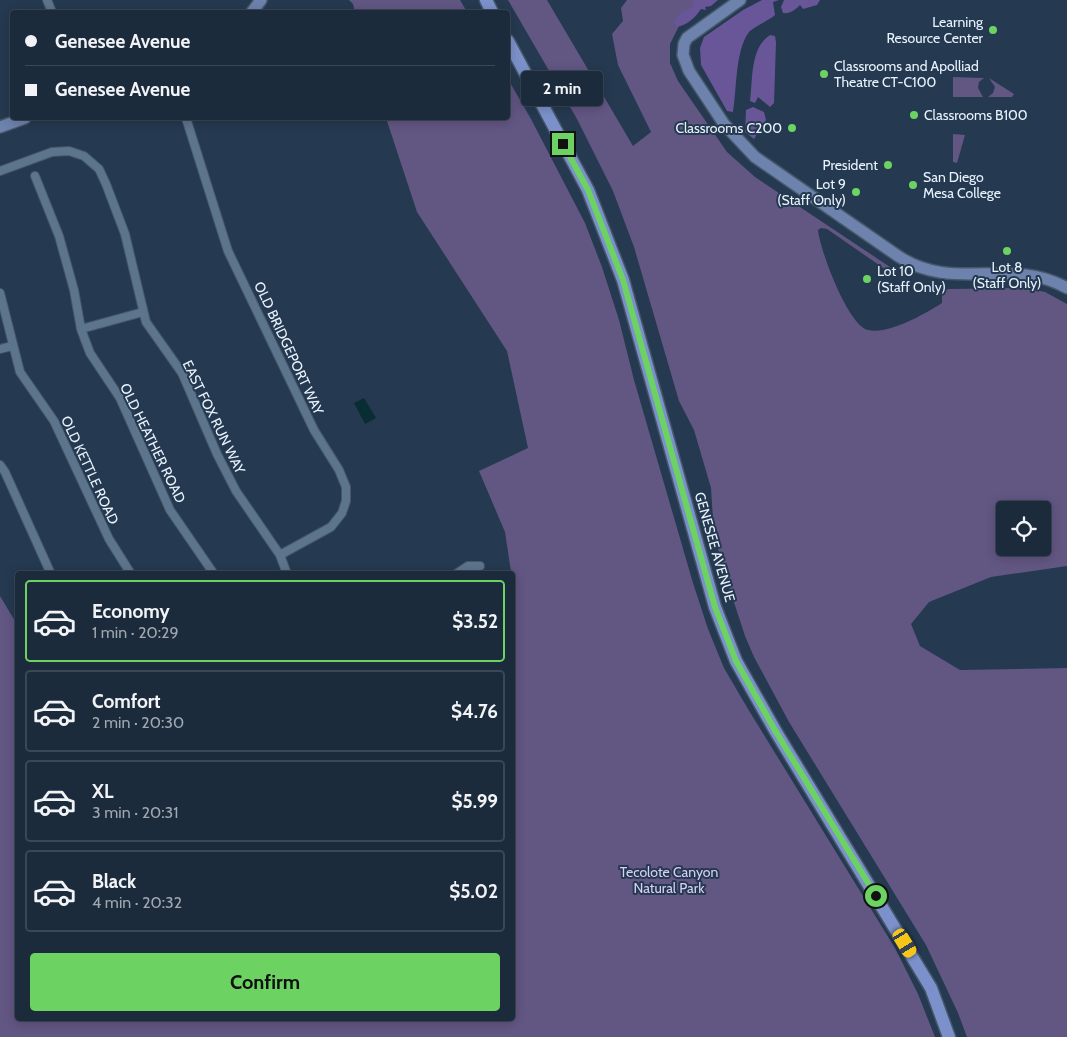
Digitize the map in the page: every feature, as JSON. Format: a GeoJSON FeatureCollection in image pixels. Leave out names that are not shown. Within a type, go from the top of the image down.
{"type":"FeatureCollection","features":[{"type":"Feature","properties":{"kind":"main road","name":"GENESEE AVENUE"},"geometry":{"type":"LineString","coordinates":[[510,44],[588,190],[617,264],[637,328],[715,607],[736,661],[776,732],[931,988],[949,1037]]}},
{"type":"Feature","properties":{"kind":"street"},"geometry":{"type":"LineString","coordinates":[[740,0],[690,35],[684,44],[683,55],[689,71],[719,117],[734,136],[755,157],[918,268],[946,274],[1020,274],[1037,276],[1049,279],[1067,288]]}},
{"type":"Feature","properties":{"kind":"street"},"geometry":{"type":"LineString","coordinates":[[0,127],[19,120]]}},
{"type":"Feature","properties":{"kind":"street","name":"OLD BRIDGEPORT WAY"},"geometry":{"type":"LineString","coordinates":[[187,120],[228,251],[314,430],[339,470],[346,488],[346,501],[342,513],[331,527],[280,555]]}},
{"type":"Feature","properties":{"kind":"street","name":"EAST FOX RUN WAY"},"geometry":{"type":"LineString","coordinates":[[0,171],[52,152],[69,151],[84,156],[98,169],[106,184],[125,234],[146,322],[182,373],[236,491],[280,555],[286,571]]}},
{"type":"Feature","properties":{"kind":"street","name":"OLD HEATHER ROAD"},"geometry":{"type":"LineString","coordinates":[[35,176],[59,236],[74,290],[81,329],[90,353],[120,398],[170,510],[212,571]]}},
{"type":"Feature","properties":{"kind":"street","name":"OLD KETTLE ROAD"},"geometry":{"type":"LineString","coordinates":[[0,293],[20,372],[54,421],[109,539],[129,571]]}},
{"type":"Feature","properties":{"kind":"street"},"geometry":{"type":"LineString","coordinates":[[81,329],[143,312]]}},
{"type":"Feature","properties":{"kind":"street"},"geometry":{"type":"LineString","coordinates":[[0,349],[12,346]]}},
{"type":"Feature","properties":{"kind":"street"},"geometry":{"type":"LineString","coordinates":[[0,465],[51,571]]}},
{"type":"Feature","properties":{"kind":"street"},"geometry":{"type":"LineString","coordinates":[[460,571],[468,566],[480,566]]}},
{"type":"Feature","properties":{"kind":"green space"},"geometry":{"type":"Polygon","coordinates":[[[349,0],[460,0],[466,10],[354,10],[353,4],[349,0]]]}},
{"type":"Feature","properties":{"kind":"green space"},"geometry":{"type":"Polygon","coordinates":[[[508,0],[547,0],[633,146],[651,132],[618,65],[612,34],[623,21],[621,8],[627,0],[710,0],[679,26],[670,44],[670,63],[678,81],[727,152],[755,177],[893,269],[892,274],[827,229],[821,228],[818,230],[829,269],[844,302],[852,316],[860,325],[868,330],[876,331],[896,327],[926,313],[942,303],[942,295],[938,295],[943,290],[949,289],[1027,288],[1045,292],[1067,304],[1067,566],[991,577],[929,602],[911,624],[920,646],[960,670],[1067,668],[1067,1037],[967,1037],[958,1013],[926,945],[789,722],[754,657],[745,636],[714,535],[711,488],[694,430],[679,401],[634,247],[613,191],[577,119],[508,0]]]}},
{"type":"Feature","properties":{"kind":"green space"},"geometry":{"type":"Polygon","coordinates":[[[953,77],[984,78],[979,82],[978,88],[983,97],[953,97],[953,77]]]}},
{"type":"Feature","properties":{"kind":"green space"},"geometry":{"type":"Polygon","coordinates":[[[989,78],[1014,94],[1012,97],[988,97],[993,93],[995,87],[989,78]]]}},
{"type":"Feature","properties":{"kind":"green space","name":"Tecolote Canyon Natural Park"},"geometry":{"type":"Polygon","coordinates":[[[510,82],[585,223],[602,267],[619,320],[634,380],[693,583],[708,629],[724,668],[895,948],[918,994],[935,1037],[0,1037],[0,596],[15,621],[15,1021],[515,1021],[515,571],[511,571],[505,532],[479,471],[528,448],[507,351],[417,212],[387,120],[510,120],[510,82]]]}},
{"type":"Feature","properties":{"kind":"green space"},"geometry":{"type":"Polygon","coordinates":[[[953,134],[965,135],[957,163],[953,162],[953,134]]]}},
{"type":"Feature","properties":{"kind":"shaded area"},"geometry":{"type":"Polygon","coordinates":[[[693,0],[718,0],[711,6],[705,7],[706,10],[701,9],[687,23],[676,27],[674,22],[682,12],[694,6],[693,0]]]}},
{"type":"Feature","properties":{"kind":"shaded area"},"geometry":{"type":"Polygon","coordinates":[[[762,0],[779,0],[773,2],[775,15],[751,30],[744,40],[737,70],[733,112],[727,111],[701,65],[700,48],[704,37],[743,10],[762,0]]]}},
{"type":"Feature","properties":{"kind":"shaded area"},"geometry":{"type":"Polygon","coordinates":[[[784,0],[820,0],[817,5],[803,9],[800,5],[788,13],[783,13],[781,7],[784,0]]]}},
{"type":"Feature","properties":{"kind":"shaded area"},"geometry":{"type":"Polygon","coordinates":[[[770,35],[775,36],[776,42],[774,103],[770,107],[758,97],[755,103],[750,101],[752,74],[756,56],[759,48],[770,35]]]}},
{"type":"Feature","properties":{"kind":"shaded area"},"geometry":{"type":"Polygon","coordinates":[[[753,107],[764,112],[766,120],[754,139],[745,132],[746,110],[753,107]]]}},
{"type":"Feature","properties":{"kind":"shaded area"},"geometry":{"type":"Polygon","coordinates":[[[364,398],[376,418],[365,424],[354,403],[364,398]]]}},
{"type":"Feature","properties":{"kind":"place","name":"Learning Resource Center"},"geometry":{"type":"Point","coordinates":[993,30]}},
{"type":"Feature","properties":{"kind":"place","name":"Classrooms and Apolliad Theatre CT-C100"},"geometry":{"type":"Point","coordinates":[824,74]}},
{"type":"Feature","properties":{"kind":"place","name":"Classrooms B100"},"geometry":{"type":"Point","coordinates":[914,115]}},
{"type":"Feature","properties":{"kind":"place","name":"Classrooms C200"},"geometry":{"type":"Point","coordinates":[792,128]}},
{"type":"Feature","properties":{"kind":"place","name":"President"},"geometry":{"type":"Point","coordinates":[888,165]}},
{"type":"Feature","properties":{"kind":"place","name":"San Diego Mesa College"},"geometry":{"type":"Point","coordinates":[913,185]}},
{"type":"Feature","properties":{"kind":"place","name":"Lot 9 (Staff Only)"},"geometry":{"type":"Point","coordinates":[856,192]}},
{"type":"Feature","properties":{"kind":"place","name":"Lot 8 (Staff Only)"},"geometry":{"type":"Point","coordinates":[1007,251]}},
{"type":"Feature","properties":{"kind":"place","name":"Lot 10 (Staff Only)"},"geometry":{"type":"Point","coordinates":[867,279]}},
{"type":"Feature","properties":{"kind":"route"},"geometry":{"type":"LineString","coordinates":[[563,144],[588,190],[623,280],[715,607],[736,661],[776,732],[876,896]]}}]}
